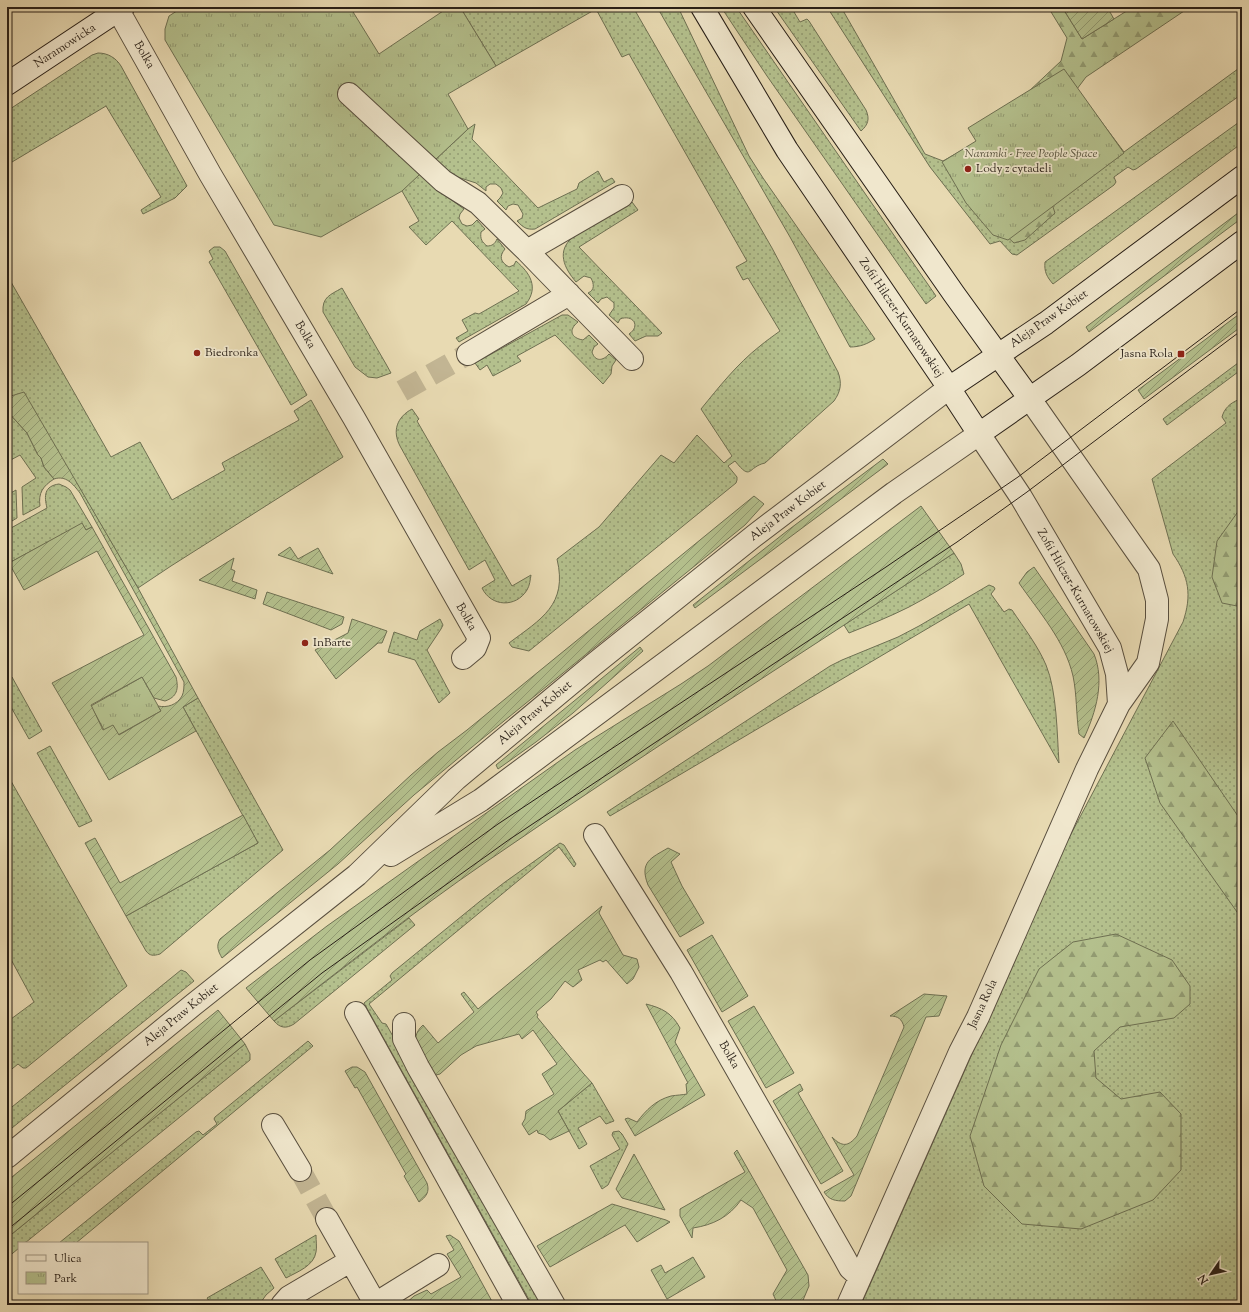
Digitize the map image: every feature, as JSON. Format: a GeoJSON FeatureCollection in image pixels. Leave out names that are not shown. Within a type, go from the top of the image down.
{"type":"FeatureCollection","features":[{"type":"Feature","properties":{"kind":"street","name":"Zofii Hilczer-Kurnatowskiej"},"geometry":{"type":"LineString","coordinates":[[702,7],[787,150],[949,388],[1021,497],[1110,648],[1117,674],[1119,704]]}},
{"type":"Feature","properties":{"kind":"street"},"geometry":{"type":"LineString","coordinates":[[754,7],[949,288],[998,354],[1149,569],[1157,600],[1157,619],[1148,663],[1119,704]]}},
{"type":"Feature","properties":{"kind":"street","name":"Naramowicka"},"geometry":{"type":"LineString","coordinates":[[7,84],[121,9]]}},
{"type":"Feature","properties":{"kind":"street","name":"Bolka"},"geometry":{"type":"LineString","coordinates":[[121,9],[210,174],[342,399],[479,638],[475,648],[463,658]]}},
{"type":"Feature","properties":{"kind":"street"},"geometry":{"type":"LineString","coordinates":[[349,94],[443,181],[478,203],[528,251],[632,359]]}},
{"type":"Feature","properties":{"kind":"street","name":"Aleja Praw Kobiet"},"geometry":{"type":"LineString","coordinates":[[7,1157],[192,1005],[358,875],[456,779],[593,665],[754,536],[949,388],[1051,319],[1242,176]]}},
{"type":"Feature","properties":{"kind":"street"},"geometry":{"type":"LineString","coordinates":[[528,251],[622,196]]}},
{"type":"Feature","properties":{"kind":"street","name":"Aleja Praw Kobiet"},"geometry":{"type":"LineString","coordinates":[[358,875],[481,800],[894,493],[1030,399],[1242,242]]}},
{"type":"Feature","properties":{"kind":"street"},"geometry":{"type":"LineString","coordinates":[[468,354],[569,294]]}},
{"type":"Feature","properties":{"kind":"street","name":"Jasna Rola"},"geometry":{"type":"LineString","coordinates":[[848,1305],[960,1052],[978,1017],[1078,787],[1119,704]]}},
{"type":"Feature","properties":{"kind":"street","name":"Bolka"},"geometry":{"type":"LineString","coordinates":[[595,834],[684,978],[850,1268],[860,1277]]}},
{"type":"Feature","properties":{"kind":"street"},"geometry":{"type":"LineString","coordinates":[[356,1013],[518,1305]]}},
{"type":"Feature","properties":{"kind":"street"},"geometry":{"type":"LineString","coordinates":[[404,1024],[404,1039],[418,1067],[554,1305]]}},
{"type":"Feature","properties":{"kind":"street"},"geometry":{"type":"LineString","coordinates":[[273,1125],[300,1170]]}},
{"type":"Feature","properties":{"kind":"street"},"geometry":{"type":"LineString","coordinates":[[327,1219],[375,1304],[438,1265]]}},
{"type":"Feature","properties":{"kind":"street"},"geometry":{"type":"LineString","coordinates":[[282,1305],[289,1297],[350,1261]]}},
{"type":"Feature","properties":{"kind":"green space"},"geometry":{"type":"Polygon","coordinates":[[[183,7],[350,7],[379,54],[449,7],[460,7],[496,66],[448,94],[468,129],[402,191],[321,237],[274,225],[165,40],[165,29],[169,16],[183,7]]]}},
{"type":"Feature","properties":{"kind":"green space"},"geometry":{"type":"Polygon","coordinates":[[[460,7],[633,7],[772,248],[838,372],[840,380],[838,394],[834,401],[765,463],[747,472],[744,471],[735,461],[728,466],[737,477],[736,483],[529,651],[512,647],[509,643],[541,618],[555,599],[559,588],[557,559],[599,527],[661,455],[674,463],[697,435],[724,463],[732,456],[701,409],[744,360],[780,331],[748,278],[743,280],[736,267],[747,261],[629,54],[622,57],[596,9],[496,66],[460,7]]]}},
{"type":"Feature","properties":{"kind":"green space"},"geometry":{"type":"Polygon","coordinates":[[[657,7],[678,7],[749,156],[875,339],[863,345],[850,347],[790,237],[657,7]]]}},
{"type":"Feature","properties":{"kind":"green space"},"geometry":{"type":"Polygon","coordinates":[[[721,7],[736,7],[936,296],[926,304],[767,76],[721,7]]]}},
{"type":"Feature","properties":{"kind":"green space"},"geometry":{"type":"Polygon","coordinates":[[[774,7],[791,7],[800,22],[807,19],[809,21],[866,110],[868,122],[861,131],[774,7]]]}},
{"type":"Feature","properties":{"kind":"green space"},"geometry":{"type":"Polygon","coordinates":[[[827,7],[841,7],[925,154],[943,161],[966,148],[1050,198],[1077,89],[1124,152],[1242,66],[1242,94],[1136,169],[1133,170],[1128,167],[1114,177],[1116,182],[1114,185],[1017,255],[1012,254],[1000,241],[990,244],[930,167],[827,7]]]}},
{"type":"Feature","properties":{"kind":"green space"},"geometry":{"type":"Polygon","coordinates":[[[1048,7],[1062,7],[1082,39],[1133,7],[1190,7],[1086,77],[1077,89],[1050,198],[1055,213],[1025,240],[1014,243],[1003,233],[976,141],[1061,61],[1067,38],[1048,7]]]}},
{"type":"Feature","properties":{"kind":"green space"},"geometry":{"type":"Polygon","coordinates":[[[1062,7],[1107,7],[1114,19],[1082,39],[1062,7]]]}},
{"type":"Feature","properties":{"kind":"green space"},"geometry":{"type":"Polygon","coordinates":[[[98,53],[111,56],[121,66],[187,186],[175,198],[143,214],[141,210],[161,197],[106,106],[7,165],[7,111],[92,55],[98,53]]]}},
{"type":"Feature","properties":{"kind":"green space","name":"Naramki - Free People Space"},"geometry":{"type":"Polygon","coordinates":[[[1064,69],[1124,153],[1008,240],[993,235],[966,203],[942,162],[976,141],[968,128],[1064,69]]]}},
{"type":"Feature","properties":{"kind":"green space"},"geometry":{"type":"Polygon","coordinates":[[[1242,120],[1242,143],[1053,284],[1046,274],[1045,262],[1242,120]]]}},
{"type":"Feature","properties":{"kind":"green space"},"geometry":{"type":"Polygon","coordinates":[[[475,124],[472,139],[538,208],[577,189],[579,183],[598,171],[604,182],[612,178],[615,182],[535,229],[527,228],[517,221],[522,218],[523,214],[518,205],[513,204],[508,206],[506,210],[497,201],[503,193],[501,188],[496,184],[490,184],[486,187],[486,191],[476,183],[448,174],[434,161],[475,124]]]}},
{"type":"Feature","properties":{"kind":"green space"},"geometry":{"type":"Polygon","coordinates":[[[421,172],[439,191],[464,209],[459,218],[462,224],[467,226],[472,225],[477,220],[485,229],[481,232],[481,238],[484,243],[487,246],[490,246],[497,239],[505,249],[501,256],[502,261],[509,267],[514,265],[516,261],[529,275],[531,281],[532,292],[526,304],[459,342],[456,338],[468,331],[462,320],[475,313],[479,314],[519,291],[452,221],[426,245],[409,227],[419,221],[402,191],[421,172]]]}},
{"type":"Feature","properties":{"kind":"green space"},"geometry":{"type":"Polygon","coordinates":[[[632,202],[638,210],[579,247],[662,333],[658,336],[646,336],[635,341],[629,334],[633,331],[635,324],[632,319],[620,319],[618,323],[609,315],[614,308],[614,303],[607,297],[601,299],[598,303],[588,293],[593,287],[591,278],[584,276],[576,282],[565,265],[563,254],[568,242],[573,237],[632,202]]]}},
{"type":"Feature","properties":{"kind":"green space"},"geometry":{"type":"Polygon","coordinates":[[[1242,210],[1242,218],[1089,332],[1086,327],[1242,210]]]}},
{"type":"Feature","properties":{"kind":"green space"},"geometry":{"type":"Polygon","coordinates":[[[214,247],[220,247],[225,251],[307,395],[291,405],[209,262],[213,259],[209,251],[214,247]]]}},
{"type":"Feature","properties":{"kind":"green space"},"geometry":{"type":"Polygon","coordinates":[[[7,275],[111,457],[140,442],[172,500],[225,470],[222,463],[299,420],[294,411],[311,400],[343,457],[138,588],[77,484],[11,396],[7,402],[7,275]]]}},
{"type":"Feature","properties":{"kind":"green space"},"geometry":{"type":"Polygon","coordinates":[[[342,288],[391,373],[377,378],[368,377],[355,367],[323,312],[325,300],[330,295],[342,288]]]}},
{"type":"Feature","properties":{"kind":"green space"},"geometry":{"type":"Polygon","coordinates":[[[1242,312],[1242,326],[1144,399],[1138,390],[1242,312]]]}},
{"type":"Feature","properties":{"kind":"green space"},"geometry":{"type":"Polygon","coordinates":[[[562,315],[568,315],[578,322],[572,331],[574,336],[583,340],[589,335],[598,344],[594,347],[592,352],[595,358],[602,359],[609,354],[616,360],[612,366],[611,374],[603,384],[555,335],[517,356],[521,361],[493,376],[487,365],[480,370],[475,363],[562,315]]]}},
{"type":"Feature","properties":{"kind":"green space"},"geometry":{"type":"Polygon","coordinates":[[[1242,360],[1242,369],[1167,425],[1163,419],[1242,360]]]}},
{"type":"Feature","properties":{"kind":"green space"},"geometry":{"type":"Polygon","coordinates":[[[24,392],[138,588],[198,698],[183,707],[196,731],[109,780],[52,683],[144,635],[97,551],[24,590],[9,563],[82,523],[86,530],[92,527],[176,677],[177,685],[175,695],[165,701],[154,698],[142,677],[91,705],[103,730],[113,725],[119,735],[161,711],[158,706],[165,707],[175,704],[182,696],[184,691],[184,682],[80,493],[66,479],[54,479],[44,467],[41,458],[27,433],[8,412],[7,402],[11,396],[24,392]]]}},
{"type":"Feature","properties":{"kind":"green space"},"geometry":{"type":"Polygon","coordinates":[[[1238,400],[1242,401],[1242,1305],[861,1305],[1061,853],[1183,622],[1188,595],[1186,579],[1173,554],[1152,479],[1226,423],[1222,417],[1224,411],[1232,403],[1238,400]]]}},
{"type":"Feature","properties":{"kind":"green space"},"geometry":{"type":"Polygon","coordinates":[[[7,407],[8,412],[27,433],[41,458],[44,467],[54,479],[42,490],[40,506],[23,515],[22,487],[36,478],[20,455],[7,462],[7,407]]]}},
{"type":"Feature","properties":{"kind":"green space"},"geometry":{"type":"Polygon","coordinates":[[[412,409],[419,419],[417,421],[512,586],[531,575],[527,590],[517,600],[504,603],[497,602],[486,594],[482,588],[495,580],[485,560],[469,570],[400,446],[396,435],[397,425],[403,416],[412,409]]]}},
{"type":"Feature","properties":{"kind":"green space"},"geometry":{"type":"Polygon","coordinates":[[[883,459],[888,464],[695,608],[693,605],[787,531],[883,459]]]}},
{"type":"Feature","properties":{"kind":"green space"},"geometry":{"type":"Polygon","coordinates":[[[59,484],[70,490],[92,527],[86,530],[82,524],[7,564],[7,535],[12,532],[11,528],[47,508],[46,492],[50,487],[59,484]]]}},
{"type":"Feature","properties":{"kind":"green space"},"geometry":{"type":"Polygon","coordinates":[[[7,490],[9,494],[16,490],[17,518],[7,524],[7,490]]]}},
{"type":"Feature","properties":{"kind":"green space"},"geometry":{"type":"Polygon","coordinates":[[[754,496],[764,504],[745,525],[461,756],[414,795],[338,864],[222,958],[218,948],[220,939],[330,850],[438,752],[754,496]]]}},
{"type":"Feature","properties":{"kind":"green space"},"geometry":{"type":"Polygon","coordinates":[[[921,506],[954,553],[661,745],[486,862],[405,920],[274,1021],[246,988],[327,926],[575,750],[708,666],[921,506]]]}},
{"type":"Feature","properties":{"kind":"green space"},"geometry":{"type":"Polygon","coordinates":[[[1242,506],[1242,607],[1222,603],[1212,577],[1217,541],[1242,506]]]}},
{"type":"Feature","properties":{"kind":"green space"},"geometry":{"type":"Polygon","coordinates":[[[290,547],[298,559],[318,548],[333,574],[278,555],[290,547]]]}},
{"type":"Feature","properties":{"kind":"green space"},"geometry":{"type":"Polygon","coordinates":[[[954,553],[961,564],[964,574],[909,607],[849,633],[844,625],[954,553]]]}},
{"type":"Feature","properties":{"kind":"green space"},"geometry":{"type":"Polygon","coordinates":[[[234,558],[231,569],[235,571],[232,581],[257,590],[255,599],[199,580],[234,558]]]}},
{"type":"Feature","properties":{"kind":"green space"},"geometry":{"type":"Polygon","coordinates":[[[1034,567],[1094,654],[1097,664],[1099,675],[1098,696],[1092,718],[1084,738],[1079,734],[1073,676],[1064,651],[1058,639],[1019,583],[1027,572],[1034,567]]]}},
{"type":"Feature","properties":{"kind":"green space"},"geometry":{"type":"Polygon","coordinates":[[[989,585],[994,587],[995,589],[991,594],[1004,612],[1009,609],[1012,610],[1035,644],[1050,675],[1057,726],[1059,763],[969,604],[610,816],[607,812],[830,666],[898,637],[989,585]]]}},
{"type":"Feature","properties":{"kind":"green space"},"geometry":{"type":"Polygon","coordinates":[[[267,592],[344,617],[342,624],[331,630],[263,604],[267,592]]]}},
{"type":"Feature","properties":{"kind":"green space"},"geometry":{"type":"Polygon","coordinates":[[[352,619],[387,631],[382,643],[378,643],[336,679],[315,650],[348,633],[352,619]]]}},
{"type":"Feature","properties":{"kind":"green space"},"geometry":{"type":"Polygon","coordinates":[[[440,619],[443,625],[427,650],[450,693],[439,703],[415,660],[388,652],[394,632],[417,640],[420,631],[440,619]]]}},
{"type":"Feature","properties":{"kind":"green space"},"geometry":{"type":"Polygon","coordinates":[[[640,647],[643,651],[573,713],[498,769],[496,765],[640,647]]]}},
{"type":"Feature","properties":{"kind":"green space"},"geometry":{"type":"Polygon","coordinates":[[[12,677],[42,731],[29,739],[7,700],[7,680],[12,677]]]}},
{"type":"Feature","properties":{"kind":"green space"},"geometry":{"type":"Polygon","coordinates":[[[142,677],[161,711],[118,735],[104,730],[91,706],[142,677]]]}},
{"type":"Feature","properties":{"kind":"green space"},"geometry":{"type":"Polygon","coordinates":[[[198,698],[283,850],[160,954],[152,955],[146,951],[126,916],[258,843],[183,707],[198,698]]]}},
{"type":"Feature","properties":{"kind":"green space"},"geometry":{"type":"Polygon","coordinates":[[[1173,721],[1242,822],[1242,919],[1160,803],[1145,758],[1173,721]]]}},
{"type":"Feature","properties":{"kind":"green space"},"geometry":{"type":"Polygon","coordinates":[[[50,746],[92,821],[79,827],[37,753],[50,746]]]}},
{"type":"Feature","properties":{"kind":"green space"},"geometry":{"type":"Polygon","coordinates":[[[7,774],[127,986],[26,1068],[23,1068],[18,1064],[7,1073],[7,1022],[34,1002],[7,952],[7,774]]]}},
{"type":"Feature","properties":{"kind":"green space"},"geometry":{"type":"Polygon","coordinates":[[[243,815],[258,843],[126,916],[85,843],[95,838],[120,883],[243,815]]]}},
{"type":"Feature","properties":{"kind":"green space"},"geometry":{"type":"Polygon","coordinates":[[[560,843],[564,845],[576,864],[574,867],[559,847],[369,1004],[382,1023],[386,1024],[545,1305],[532,1305],[364,1003],[392,980],[390,976],[392,973],[479,902],[560,843]]]}},
{"type":"Feature","properties":{"kind":"green space"},"geometry":{"type":"Polygon","coordinates":[[[668,848],[680,854],[671,862],[682,886],[704,923],[680,937],[648,885],[645,871],[648,862],[652,858],[668,848]]]}},
{"type":"Feature","properties":{"kind":"green space"},"geometry":{"type":"Polygon","coordinates":[[[602,906],[599,913],[623,955],[637,959],[639,967],[633,979],[627,984],[606,960],[603,962],[600,960],[578,970],[582,980],[573,987],[565,981],[551,999],[536,1012],[538,1015],[537,1017],[592,1083],[558,1111],[569,1131],[550,1140],[544,1135],[538,1133],[537,1130],[529,1135],[522,1124],[525,1119],[526,1111],[554,1094],[542,1074],[557,1064],[533,1030],[522,1039],[519,1034],[476,1046],[461,1055],[440,1074],[436,1075],[431,1074],[420,1056],[417,1050],[416,1037],[418,1031],[423,1025],[438,1043],[474,1012],[461,994],[464,992],[478,1009],[602,906]]]}},
{"type":"Feature","properties":{"kind":"green space"},"geometry":{"type":"Polygon","coordinates":[[[409,918],[415,925],[294,1024],[288,1027],[283,1027],[274,1021],[409,918]]]}},
{"type":"Feature","properties":{"kind":"green space"},"geometry":{"type":"Polygon","coordinates":[[[1116,934],[1172,960],[1190,986],[1190,1004],[1174,1018],[1120,1027],[1094,1051],[1096,1078],[1121,1099],[1160,1092],[1181,1114],[1181,1170],[1153,1200],[1081,1229],[1022,1224],[984,1186],[970,1136],[1001,1045],[1039,969],[1073,942],[1116,934]]]}},
{"type":"Feature","properties":{"kind":"green space"},"geometry":{"type":"Polygon","coordinates":[[[712,935],[748,996],[722,1012],[687,950],[712,935]]]}},
{"type":"Feature","properties":{"kind":"green space"},"geometry":{"type":"Polygon","coordinates":[[[181,970],[186,972],[194,981],[7,1132],[7,1111],[181,970]]]}},
{"type":"Feature","properties":{"kind":"green space"},"geometry":{"type":"Polygon","coordinates":[[[924,994],[947,996],[939,1016],[926,1017],[851,1196],[845,1201],[833,1200],[824,1192],[854,1175],[832,1137],[839,1143],[848,1144],[857,1136],[904,1027],[899,1018],[890,1016],[924,994]]]}},
{"type":"Feature","properties":{"kind":"green space"},"geometry":{"type":"Polygon","coordinates":[[[646,1004],[657,1007],[674,1018],[680,1028],[675,1042],[705,1095],[635,1136],[625,1119],[628,1118],[637,1122],[644,1113],[661,1100],[671,1096],[687,1094],[686,1084],[688,1083],[646,1004]]]}},
{"type":"Feature","properties":{"kind":"green space"},"geometry":{"type":"Polygon","coordinates":[[[754,1006],[794,1073],[766,1088],[728,1021],[754,1006]]]}},
{"type":"Feature","properties":{"kind":"green space"},"geometry":{"type":"Polygon","coordinates":[[[218,1010],[245,1044],[7,1238],[7,1181],[218,1010]]]}},
{"type":"Feature","properties":{"kind":"green space"},"geometry":{"type":"Polygon","coordinates":[[[308,1041],[313,1046],[77,1242],[60,1242],[196,1132],[199,1131],[203,1135],[217,1124],[214,1119],[308,1041]]]}},
{"type":"Feature","properties":{"kind":"green space"},"geometry":{"type":"Polygon","coordinates":[[[245,1044],[250,1054],[250,1060],[26,1242],[18,1242],[18,1249],[7,1258],[7,1238],[245,1044]]]}},
{"type":"Feature","properties":{"kind":"green space"},"geometry":{"type":"Polygon","coordinates":[[[352,1067],[357,1067],[365,1072],[427,1183],[427,1194],[419,1202],[404,1176],[406,1174],[357,1087],[355,1088],[345,1071],[352,1067]]]}},
{"type":"Feature","properties":{"kind":"green space"},"geometry":{"type":"Polygon","coordinates":[[[592,1083],[614,1121],[606,1124],[600,1116],[578,1128],[587,1144],[579,1149],[558,1111],[592,1083]]]}},
{"type":"Feature","properties":{"kind":"green space"},"geometry":{"type":"Polygon","coordinates":[[[800,1084],[803,1090],[798,1093],[843,1171],[821,1184],[773,1101],[800,1084]]]}},
{"type":"Feature","properties":{"kind":"green space"},"geometry":{"type":"Polygon","coordinates":[[[619,1131],[628,1144],[608,1185],[602,1189],[590,1166],[620,1149],[612,1135],[613,1132],[619,1131]]]}},
{"type":"Feature","properties":{"kind":"green space"},"geometry":{"type":"Polygon","coordinates":[[[737,1150],[808,1275],[809,1286],[801,1305],[778,1305],[773,1294],[787,1270],[753,1208],[741,1200],[726,1216],[707,1225],[693,1228],[692,1238],[680,1216],[680,1209],[745,1172],[734,1153],[737,1150]]]}},
{"type":"Feature","properties":{"kind":"green space"},"geometry":{"type":"Polygon","coordinates":[[[634,1154],[665,1210],[622,1198],[616,1189],[634,1154]]]}},
{"type":"Feature","properties":{"kind":"green space"},"geometry":{"type":"Polygon","coordinates":[[[612,1204],[670,1222],[637,1242],[625,1225],[550,1267],[537,1246],[612,1204]]]}},
{"type":"Feature","properties":{"kind":"green space"},"geometry":{"type":"Polygon","coordinates":[[[316,1235],[315,1257],[309,1265],[286,1278],[275,1259],[316,1235]]]}},
{"type":"Feature","properties":{"kind":"green space"},"geometry":{"type":"Polygon","coordinates":[[[450,1235],[459,1241],[494,1305],[404,1305],[414,1296],[427,1290],[431,1294],[461,1277],[447,1254],[454,1250],[446,1236],[450,1235]]]}},
{"type":"Feature","properties":{"kind":"green space"},"geometry":{"type":"Polygon","coordinates":[[[693,1257],[705,1277],[667,1299],[651,1270],[661,1265],[665,1273],[693,1257]]]}},
{"type":"Feature","properties":{"kind":"green space"},"geometry":{"type":"Polygon","coordinates":[[[261,1267],[274,1288],[266,1295],[259,1305],[212,1305],[207,1298],[261,1267]]]}},
{"type":"Feature","properties":{"kind":"tunnel"},"geometry":{"type":"LineString","coordinates":[[402,391],[468,354]]}},
{"type":"Feature","properties":{"kind":"tunnel"},"geometry":{"type":"LineString","coordinates":[[300,1170],[327,1219]]}},
{"type":"Feature","properties":{"kind":"tram line"},"geometry":{"type":"LineString","coordinates":[[7,1207],[310,960],[498,824],[886,567],[1018,477],[1242,308]]}},
{"type":"Feature","properties":{"kind":"tram line"},"geometry":{"type":"LineString","coordinates":[[7,1230],[322,973],[510,839],[957,542],[1027,492],[1242,330]]}},
{"type":"Feature","properties":{"kind":"place","name":"Lody z cytadeli"},"geometry":{"type":"Point","coordinates":[968,169]}},
{"type":"Feature","properties":{"kind":"place","name":"Biedronka"},"geometry":{"type":"Point","coordinates":[197,353]}},
{"type":"Feature","properties":{"kind":"place","name":"Jasna Rola"},"geometry":{"type":"Point","coordinates":[1181,354]}},
{"type":"Feature","properties":{"kind":"place","name":"InBarte"},"geometry":{"type":"Point","coordinates":[305,643]}}]}
